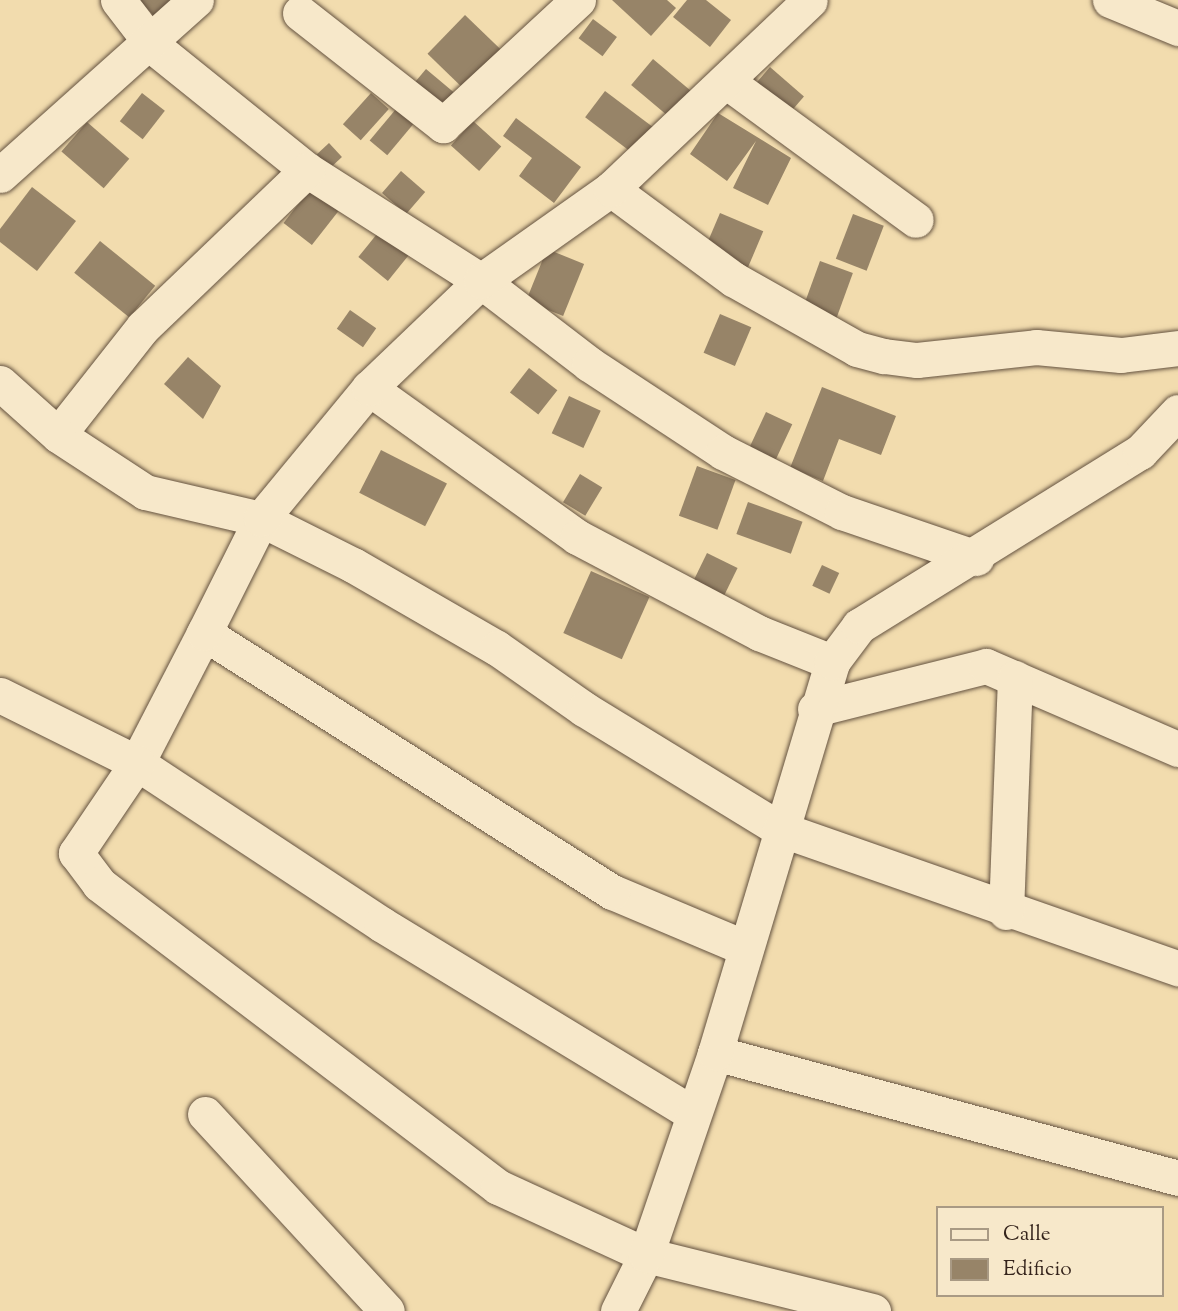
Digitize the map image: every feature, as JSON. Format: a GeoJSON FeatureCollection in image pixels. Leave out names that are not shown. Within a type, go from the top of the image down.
{"type":"FeatureCollection","features":[{"type":"Feature","properties":{"kind":"street"},"geometry":{"type":"LineString","coordinates":[[118,0],[147,40],[307,170],[481,281],[589,364],[723,452],[842,512],[976,558]]}},
{"type":"Feature","properties":{"kind":"street"},"geometry":{"type":"LineString","coordinates":[[0,175],[147,40],[196,0]]}},
{"type":"Feature","properties":{"kind":"street"},"geometry":{"type":"LineString","coordinates":[[300,4],[443,125],[578,0]]}},
{"type":"Feature","properties":{"kind":"street"},"geometry":{"type":"LineString","coordinates":[[810,0],[611,189],[481,281],[369,388],[261,519],[137,763],[76,853],[99,884],[498,1187],[646,1255],[873,1311]]}},
{"type":"Feature","properties":{"kind":"street"},"geometry":{"type":"LineString","coordinates":[[1110,0],[1178,28]]}},
{"type":"Feature","properties":{"kind":"street"},"geometry":{"type":"LineString","coordinates":[[726,80],[916,220]]}},
{"type":"Feature","properties":{"kind":"street"},"geometry":{"type":"LineString","coordinates":[[58,435],[143,327],[307,170]]}},
{"type":"Feature","properties":{"kind":"street"},"geometry":{"type":"LineString","coordinates":[[611,189],[733,279],[857,349],[917,360],[1036,347],[1121,355],[1178,348]]}},
{"type":"Feature","properties":{"kind":"street"},"geometry":{"type":"LineString","coordinates":[[0,383],[58,435],[145,492],[261,519],[354,565],[497,648],[584,709],[780,829],[1006,912],[1178,968]]}},
{"type":"Feature","properties":{"kind":"street"},"geometry":{"type":"LineString","coordinates":[[369,388],[577,537],[759,633],[832,662]]}},
{"type":"Feature","properties":{"kind":"street"},"geometry":{"type":"LineString","coordinates":[[618,1311],[646,1255],[715,1054],[743,947],[815,709],[832,662],[859,626],[976,558],[1140,452],[1178,412]]}},
{"type":"Feature","properties":{"kind":"street"},"geometry":{"type":"LineString","coordinates":[[204,633],[612,892],[743,947]]}},
{"type":"Feature","properties":{"kind":"street"},"geometry":{"type":"LineString","coordinates":[[815,709],[951,670],[986,666],[1178,749]]}},
{"type":"Feature","properties":{"kind":"street"},"geometry":{"type":"LineString","coordinates":[[1006,912],[1015,678]]}},
{"type":"Feature","properties":{"kind":"street"},"geometry":{"type":"LineString","coordinates":[[0,695],[137,763],[381,924],[693,1114]]}},
{"type":"Feature","properties":{"kind":"street"},"geometry":{"type":"LineString","coordinates":[[715,1054],[1178,1178]]}},
{"type":"Feature","properties":{"kind":"street"},"geometry":{"type":"LineString","coordinates":[[205,1114],[387,1311]]}},
{"type":"Feature","properties":{"kind":"building"},"geometry":{"type":"Polygon","coordinates":[[[139,0],[179,0],[158,20],[139,0]]]}},
{"type":"Feature","properties":{"kind":"building"},"geometry":{"type":"Polygon","coordinates":[[[612,0],[667,0],[676,8],[651,36],[612,0]]]}},
{"type":"Feature","properties":{"kind":"building"},"geometry":{"type":"Polygon","coordinates":[[[687,0],[706,0],[731,20],[710,47],[673,17],[687,0]]]}},
{"type":"Feature","properties":{"kind":"building"},"geometry":{"type":"Polygon","coordinates":[[[465,15],[506,55],[468,93],[427,54],[465,15]]]}},
{"type":"Feature","properties":{"kind":"building"},"geometry":{"type":"Polygon","coordinates":[[[593,19],[617,37],[603,56],[579,38],[593,19]]]}},
{"type":"Feature","properties":{"kind":"building"},"geometry":{"type":"Polygon","coordinates":[[[653,59],[693,92],[671,118],[631,85],[653,59]]]}},
{"type":"Feature","properties":{"kind":"building"},"geometry":{"type":"Polygon","coordinates":[[[770,67],[804,97],[784,119],[750,90],[770,67]]]}},
{"type":"Feature","properties":{"kind":"building"},"geometry":{"type":"Polygon","coordinates":[[[426,69],[458,96],[440,117],[408,90],[426,69]]]}},
{"type":"Feature","properties":{"kind":"building"},"geometry":{"type":"Polygon","coordinates":[[[605,91],[659,131],[639,158],[585,117],[605,91]]]}},
{"type":"Feature","properties":{"kind":"building"},"geometry":{"type":"Polygon","coordinates":[[[142,93],[165,111],[143,139],[120,121],[142,93]]]}},
{"type":"Feature","properties":{"kind":"building"},"geometry":{"type":"Polygon","coordinates":[[[371,93],[389,109],[361,140],[343,124],[371,93]]]}},
{"type":"Feature","properties":{"kind":"building"},"geometry":{"type":"Polygon","coordinates":[[[396,109],[414,124],[387,155],[370,140],[396,109]]]}},
{"type":"Feature","properties":{"kind":"building"},"geometry":{"type":"Polygon","coordinates":[[[718,113],[791,158],[768,205],[733,188],[756,141],[727,181],[690,154],[718,113]]]}},
{"type":"Feature","properties":{"kind":"building"},"geometry":{"type":"Polygon","coordinates":[[[516,118],[581,167],[554,203],[519,176],[532,158],[503,136],[516,118]]]}},
{"type":"Feature","properties":{"kind":"building"},"geometry":{"type":"Polygon","coordinates":[[[473,121],[501,146],[479,171],[451,146],[473,121]]]}},
{"type":"Feature","properties":{"kind":"building"},"geometry":{"type":"Polygon","coordinates":[[[87,122],[129,159],[104,188],[61,151],[87,122]]]}},
{"type":"Feature","properties":{"kind":"building"},"geometry":{"type":"Polygon","coordinates":[[[329,143],[342,157],[324,174],[311,160],[329,143]]]}},
{"type":"Feature","properties":{"kind":"building"},"geometry":{"type":"Polygon","coordinates":[[[401,171],[425,192],[406,214],[382,193],[401,171]]]}},
{"type":"Feature","properties":{"kind":"building"},"geometry":{"type":"Polygon","coordinates":[[[32,187],[76,221],[37,271],[0,242],[0,229],[32,187]]]}},
{"type":"Feature","properties":{"kind":"building"},"geometry":{"type":"Polygon","coordinates":[[[310,189],[338,211],[312,245],[284,223],[310,189]]]}},
{"type":"Feature","properties":{"kind":"building"},"geometry":{"type":"Polygon","coordinates":[[[720,213],[763,231],[746,272],[703,254],[720,213]]]}},
{"type":"Feature","properties":{"kind":"building"},"geometry":{"type":"Polygon","coordinates":[[[853,214],[884,226],[867,271],[836,259],[853,214]]]}},
{"type":"Feature","properties":{"kind":"building"},"geometry":{"type":"Polygon","coordinates":[[[381,229],[411,253],[388,281],[358,257],[381,229]]]}},
{"type":"Feature","properties":{"kind":"building"},"geometry":{"type":"Polygon","coordinates":[[[100,241],[155,286],[129,318],[74,273],[100,241]]]}},
{"type":"Feature","properties":{"kind":"building"},"geometry":{"type":"Polygon","coordinates":[[[547,249],[584,264],[563,316],[526,301],[547,249]]]}},
{"type":"Feature","properties":{"kind":"building"},"geometry":{"type":"Polygon","coordinates":[[[820,261],[853,273],[835,321],[803,309],[820,261]]]}},
{"type":"Feature","properties":{"kind":"building"},"geometry":{"type":"Polygon","coordinates":[[[350,310],[376,328],[363,347],[337,329],[350,310]]]}},
{"type":"Feature","properties":{"kind":"building"},"geometry":{"type":"Polygon","coordinates":[[[720,314],[751,327],[735,366],[704,353],[720,314]]]}},
{"type":"Feature","properties":{"kind":"building"},"geometry":{"type":"Polygon","coordinates":[[[188,357],[221,386],[203,419],[164,384],[188,357]]]}},
{"type":"Feature","properties":{"kind":"building"},"geometry":{"type":"Polygon","coordinates":[[[529,368],[557,390],[538,415],[510,392],[529,368]]]}},
{"type":"Feature","properties":{"kind":"building"},"geometry":{"type":"Polygon","coordinates":[[[822,387],[896,416],[881,455],[839,439],[823,481],[790,468],[822,387]]]}},
{"type":"Feature","properties":{"kind":"building"},"geometry":{"type":"Polygon","coordinates":[[[569,396],[601,411],[583,448],[552,433],[569,396]]]}},
{"type":"Feature","properties":{"kind":"building"},"geometry":{"type":"Polygon","coordinates":[[[766,412],[792,424],[775,462],[748,450],[766,412]]]}},
{"type":"Feature","properties":{"kind":"building"},"geometry":{"type":"Polygon","coordinates":[[[381,450],[447,484],[425,526],[359,493],[381,450]]]}},
{"type":"Feature","properties":{"kind":"building"},"geometry":{"type":"Polygon","coordinates":[[[697,466],[736,480],[717,530],[679,516],[697,466]]]}},
{"type":"Feature","properties":{"kind":"building"},"geometry":{"type":"Polygon","coordinates":[[[580,474],[602,487],[585,516],[563,502],[580,474]]]}},
{"type":"Feature","properties":{"kind":"building"},"geometry":{"type":"Polygon","coordinates":[[[748,502],[803,522],[791,554],[736,534],[748,502]]]}},
{"type":"Feature","properties":{"kind":"building"},"geometry":{"type":"Polygon","coordinates":[[[707,553],[738,568],[719,606],[689,591],[707,553]]]}},
{"type":"Feature","properties":{"kind":"building"},"geometry":{"type":"Polygon","coordinates":[[[822,565],[839,573],[829,594],[812,586],[822,565]]]}},
{"type":"Feature","properties":{"kind":"building"},"geometry":{"type":"Polygon","coordinates":[[[591,571],[649,597],[622,659],[563,633],[591,571]]]}}]}
